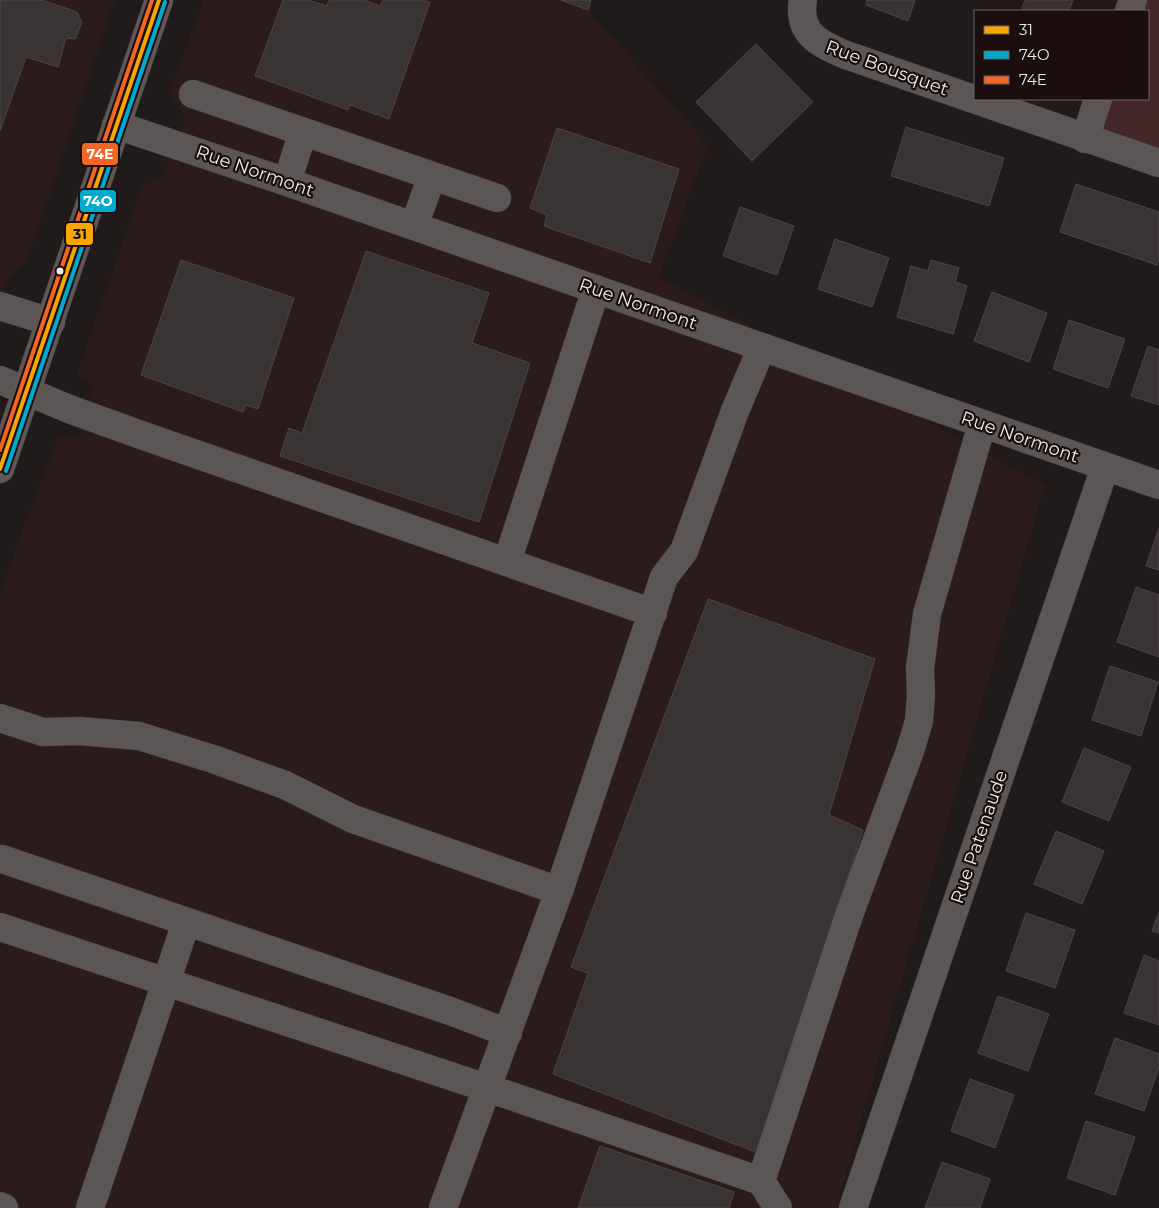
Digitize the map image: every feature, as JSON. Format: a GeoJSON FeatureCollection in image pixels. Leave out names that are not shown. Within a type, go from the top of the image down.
{"type":"FeatureCollection","features":[{"type":"Feature","properties":{"kind":"main road"},"geometry":{"type":"LineString","coordinates":[[1,460],[51,322],[159,0]]}},
{"type":"Feature","properties":{"kind":"street","name":"Rue Bousquet"},"geometry":{"type":"LineString","coordinates":[[803,0],[802,18],[805,26],[816,41],[824,46],[1085,139],[1159,163]]}},
{"type":"Feature","properties":{"kind":"street"},"geometry":{"type":"LineString","coordinates":[[193,94],[497,198]]}},
{"type":"Feature","properties":{"kind":"street"},"geometry":{"type":"LineString","coordinates":[[1085,139],[1098,100]]}},
{"type":"Feature","properties":{"kind":"street","name":"Rue Normont"},"geometry":{"type":"LineString","coordinates":[[116,125],[287,182],[1159,485]]}},
{"type":"Feature","properties":{"kind":"street"},"geometry":{"type":"LineString","coordinates":[[287,182],[303,132]]}},
{"type":"Feature","properties":{"kind":"street"},"geometry":{"type":"LineString","coordinates":[[414,226],[432,176]]}},
{"type":"Feature","properties":{"kind":"street"},"geometry":{"type":"LineString","coordinates":[[507,562],[596,290]]}},
{"type":"Feature","properties":{"kind":"street"},"geometry":{"type":"LineString","coordinates":[[0,306],[51,322]]}},
{"type":"Feature","properties":{"kind":"street"},"geometry":{"type":"LineString","coordinates":[[443,1208],[559,891],[664,577],[684,551],[735,411],[762,347]]}},
{"type":"Feature","properties":{"kind":"street"},"geometry":{"type":"LineString","coordinates":[[0,380],[69,409],[144,436],[653,613]]}},
{"type":"Feature","properties":{"kind":"street"},"geometry":{"type":"LineString","coordinates":[[761,1181],[849,915],[910,751],[919,721],[921,695],[920,668],[927,614],[982,424]]}},
{"type":"Feature","properties":{"kind":"street","name":"Rue Patenaude"},"geometry":{"type":"LineString","coordinates":[[853,1208],[1105,467]]}},
{"type":"Feature","properties":{"kind":"street"},"geometry":{"type":"LineString","coordinates":[[0,718],[43,732],[79,730],[138,736],[194,753],[285,785],[353,818],[559,891]]}},
{"type":"Feature","properties":{"kind":"street"},"geometry":{"type":"LineString","coordinates":[[2,859],[508,1033]]}},
{"type":"Feature","properties":{"kind":"street"},"geometry":{"type":"LineString","coordinates":[[90,1208],[186,922]]}},
{"type":"Feature","properties":{"kind":"street"},"geometry":{"type":"LineString","coordinates":[[0,927],[761,1181],[778,1208]]}},
{"type":"Feature","properties":{"kind":"street"},"geometry":{"type":"LineString","coordinates":[[0,1206],[4,1208]]}},
{"type":"Feature","properties":{"kind":"shaded area"},"geometry":{"type":"Polygon","coordinates":[[[0,0],[115,0],[28,260],[10,278],[0,299],[0,0]]]}},
{"type":"Feature","properties":{"kind":"shaded area"},"geometry":{"type":"Polygon","coordinates":[[[203,0],[591,0],[588,10],[708,145],[659,277],[1045,485],[836,1208],[0,1208],[0,595],[19,539],[59,435],[78,436],[94,385],[77,374],[141,188],[162,175],[186,119],[170,93],[203,0]]]}},
{"type":"Feature","properties":{"kind":"shaded area"},"geometry":{"type":"Polygon","coordinates":[[[1133,0],[1159,0],[1159,163],[1085,139],[1098,100],[1149,100],[1149,10],[1129,10],[1133,0]]]}},
{"type":"Feature","properties":{"kind":"building"},"geometry":{"type":"Polygon","coordinates":[[[0,0],[42,0],[77,12],[82,22],[75,39],[66,38],[58,67],[26,57],[0,131],[0,0]]]}},
{"type":"Feature","properties":{"kind":"building"},"geometry":{"type":"Polygon","coordinates":[[[283,0],[308,0],[327,6],[329,0],[364,0],[380,6],[383,0],[422,0],[430,2],[389,119],[350,105],[348,110],[255,76],[283,0]]]}},
{"type":"Feature","properties":{"kind":"building"},"geometry":{"type":"Polygon","coordinates":[[[561,0],[591,0],[588,10],[561,0]]]}},
{"type":"Feature","properties":{"kind":"building"},"geometry":{"type":"Polygon","coordinates":[[[867,0],[915,0],[908,21],[866,5],[867,0]]]}},
{"type":"Feature","properties":{"kind":"building"},"geometry":{"type":"Polygon","coordinates":[[[1025,0],[1073,0],[1069,10],[1021,10],[1025,0]]]}},
{"type":"Feature","properties":{"kind":"building"},"geometry":{"type":"Polygon","coordinates":[[[756,44],[813,102],[752,161],[696,102],[756,44]]]}},
{"type":"Feature","properties":{"kind":"building"},"geometry":{"type":"Polygon","coordinates":[[[906,127],[1004,158],[989,206],[891,176],[906,127]]]}},
{"type":"Feature","properties":{"kind":"building"},"geometry":{"type":"Polygon","coordinates":[[[557,128],[679,169],[650,263],[544,226],[547,215],[530,208],[557,128]]]}},
{"type":"Feature","properties":{"kind":"building"},"geometry":{"type":"Polygon","coordinates":[[[1076,184],[1159,212],[1159,259],[1157,265],[1060,232],[1076,184]]]}},
{"type":"Feature","properties":{"kind":"building"},"geometry":{"type":"Polygon","coordinates":[[[740,207],[794,226],[777,275],[723,256],[740,207]]]}},
{"type":"Feature","properties":{"kind":"building"},"geometry":{"type":"Polygon","coordinates":[[[835,239],[889,258],[872,307],[818,289],[835,239]]]}},
{"type":"Feature","properties":{"kind":"building"},"geometry":{"type":"Polygon","coordinates":[[[366,251],[489,293],[472,343],[530,363],[479,522],[280,456],[289,428],[302,433],[366,251]]]}},
{"type":"Feature","properties":{"kind":"building"},"geometry":{"type":"Polygon","coordinates":[[[181,260],[294,298],[258,409],[246,405],[243,412],[141,375],[181,260]]]}},
{"type":"Feature","properties":{"kind":"building"},"geometry":{"type":"Polygon","coordinates":[[[931,260],[959,268],[955,282],[967,286],[953,334],[897,317],[911,266],[928,271],[931,260]]]}},
{"type":"Feature","properties":{"kind":"building"},"geometry":{"type":"Polygon","coordinates":[[[992,292],[1047,313],[1029,362],[974,341],[992,292]]]}},
{"type":"Feature","properties":{"kind":"building"},"geometry":{"type":"Polygon","coordinates":[[[1069,320],[1125,339],[1108,388],[1053,369],[1069,320]]]}},
{"type":"Feature","properties":{"kind":"building"},"geometry":{"type":"Polygon","coordinates":[[[1148,346],[1159,350],[1159,405],[1131,396],[1148,346]]]}},
{"type":"Feature","properties":{"kind":"building"},"geometry":{"type":"Polygon","coordinates":[[[1159,528],[1159,570],[1146,566],[1159,528]]]}},
{"type":"Feature","properties":{"kind":"building"},"geometry":{"type":"Polygon","coordinates":[[[1136,587],[1159,595],[1159,657],[1117,642],[1136,587]]]}},
{"type":"Feature","properties":{"kind":"building"},"geometry":{"type":"Polygon","coordinates":[[[708,599],[875,659],[829,815],[863,830],[758,1153],[553,1074],[588,973],[571,967],[708,599]]]}},
{"type":"Feature","properties":{"kind":"building"},"geometry":{"type":"Polygon","coordinates":[[[1110,666],[1158,682],[1141,736],[1092,720],[1110,666]]]}},
{"type":"Feature","properties":{"kind":"building"},"geometry":{"type":"Polygon","coordinates":[[[1084,748],[1131,767],[1109,821],[1062,802],[1084,748]]]}},
{"type":"Feature","properties":{"kind":"building"},"geometry":{"type":"Polygon","coordinates":[[[1056,831],[1104,851],[1082,904],[1034,884],[1056,831]]]}},
{"type":"Feature","properties":{"kind":"building"},"geometry":{"type":"Polygon","coordinates":[[[1159,912],[1159,933],[1152,931],[1159,912]]]}},
{"type":"Feature","properties":{"kind":"building"},"geometry":{"type":"Polygon","coordinates":[[[1026,913],[1075,930],[1055,988],[1006,971],[1026,913]]]}},
{"type":"Feature","properties":{"kind":"building"},"geometry":{"type":"Polygon","coordinates":[[[1144,955],[1159,961],[1159,1025],[1124,1013],[1144,955]]]}},
{"type":"Feature","properties":{"kind":"building"},"geometry":{"type":"Polygon","coordinates":[[[998,996],[1049,1014],[1028,1071],[978,1053],[998,996]]]}},
{"type":"Feature","properties":{"kind":"building"},"geometry":{"type":"Polygon","coordinates":[[[1115,1038],[1159,1054],[1159,1067],[1144,1111],[1095,1094],[1115,1038]]]}},
{"type":"Feature","properties":{"kind":"building"},"geometry":{"type":"Polygon","coordinates":[[[970,1079],[1014,1095],[995,1148],[951,1131],[970,1079]]]}},
{"type":"Feature","properties":{"kind":"building"},"geometry":{"type":"Polygon","coordinates":[[[1086,1121],[1135,1137],[1115,1195],[1067,1178],[1086,1121]]]}},
{"type":"Feature","properties":{"kind":"building"},"geometry":{"type":"Polygon","coordinates":[[[600,1146],[734,1192],[729,1208],[578,1208],[600,1146]]]}},
{"type":"Feature","properties":{"kind":"building"},"geometry":{"type":"Polygon","coordinates":[[[942,1162],[990,1179],[980,1208],[925,1208],[942,1162]]]}},
{"type":"Feature","properties":{"kind":"transit line","name":"74E"},"geometry":{"type":"LineString","coordinates":[[0,450],[152,0]]}},
{"type":"Feature","properties":{"kind":"transit line","name":"31"},"geometry":{"type":"LineString","coordinates":[[0,469],[159,0]]}},
{"type":"Feature","properties":{"kind":"transit line","name":"74O"},"geometry":{"type":"LineString","coordinates":[[6,471],[165,2]]}}]}
